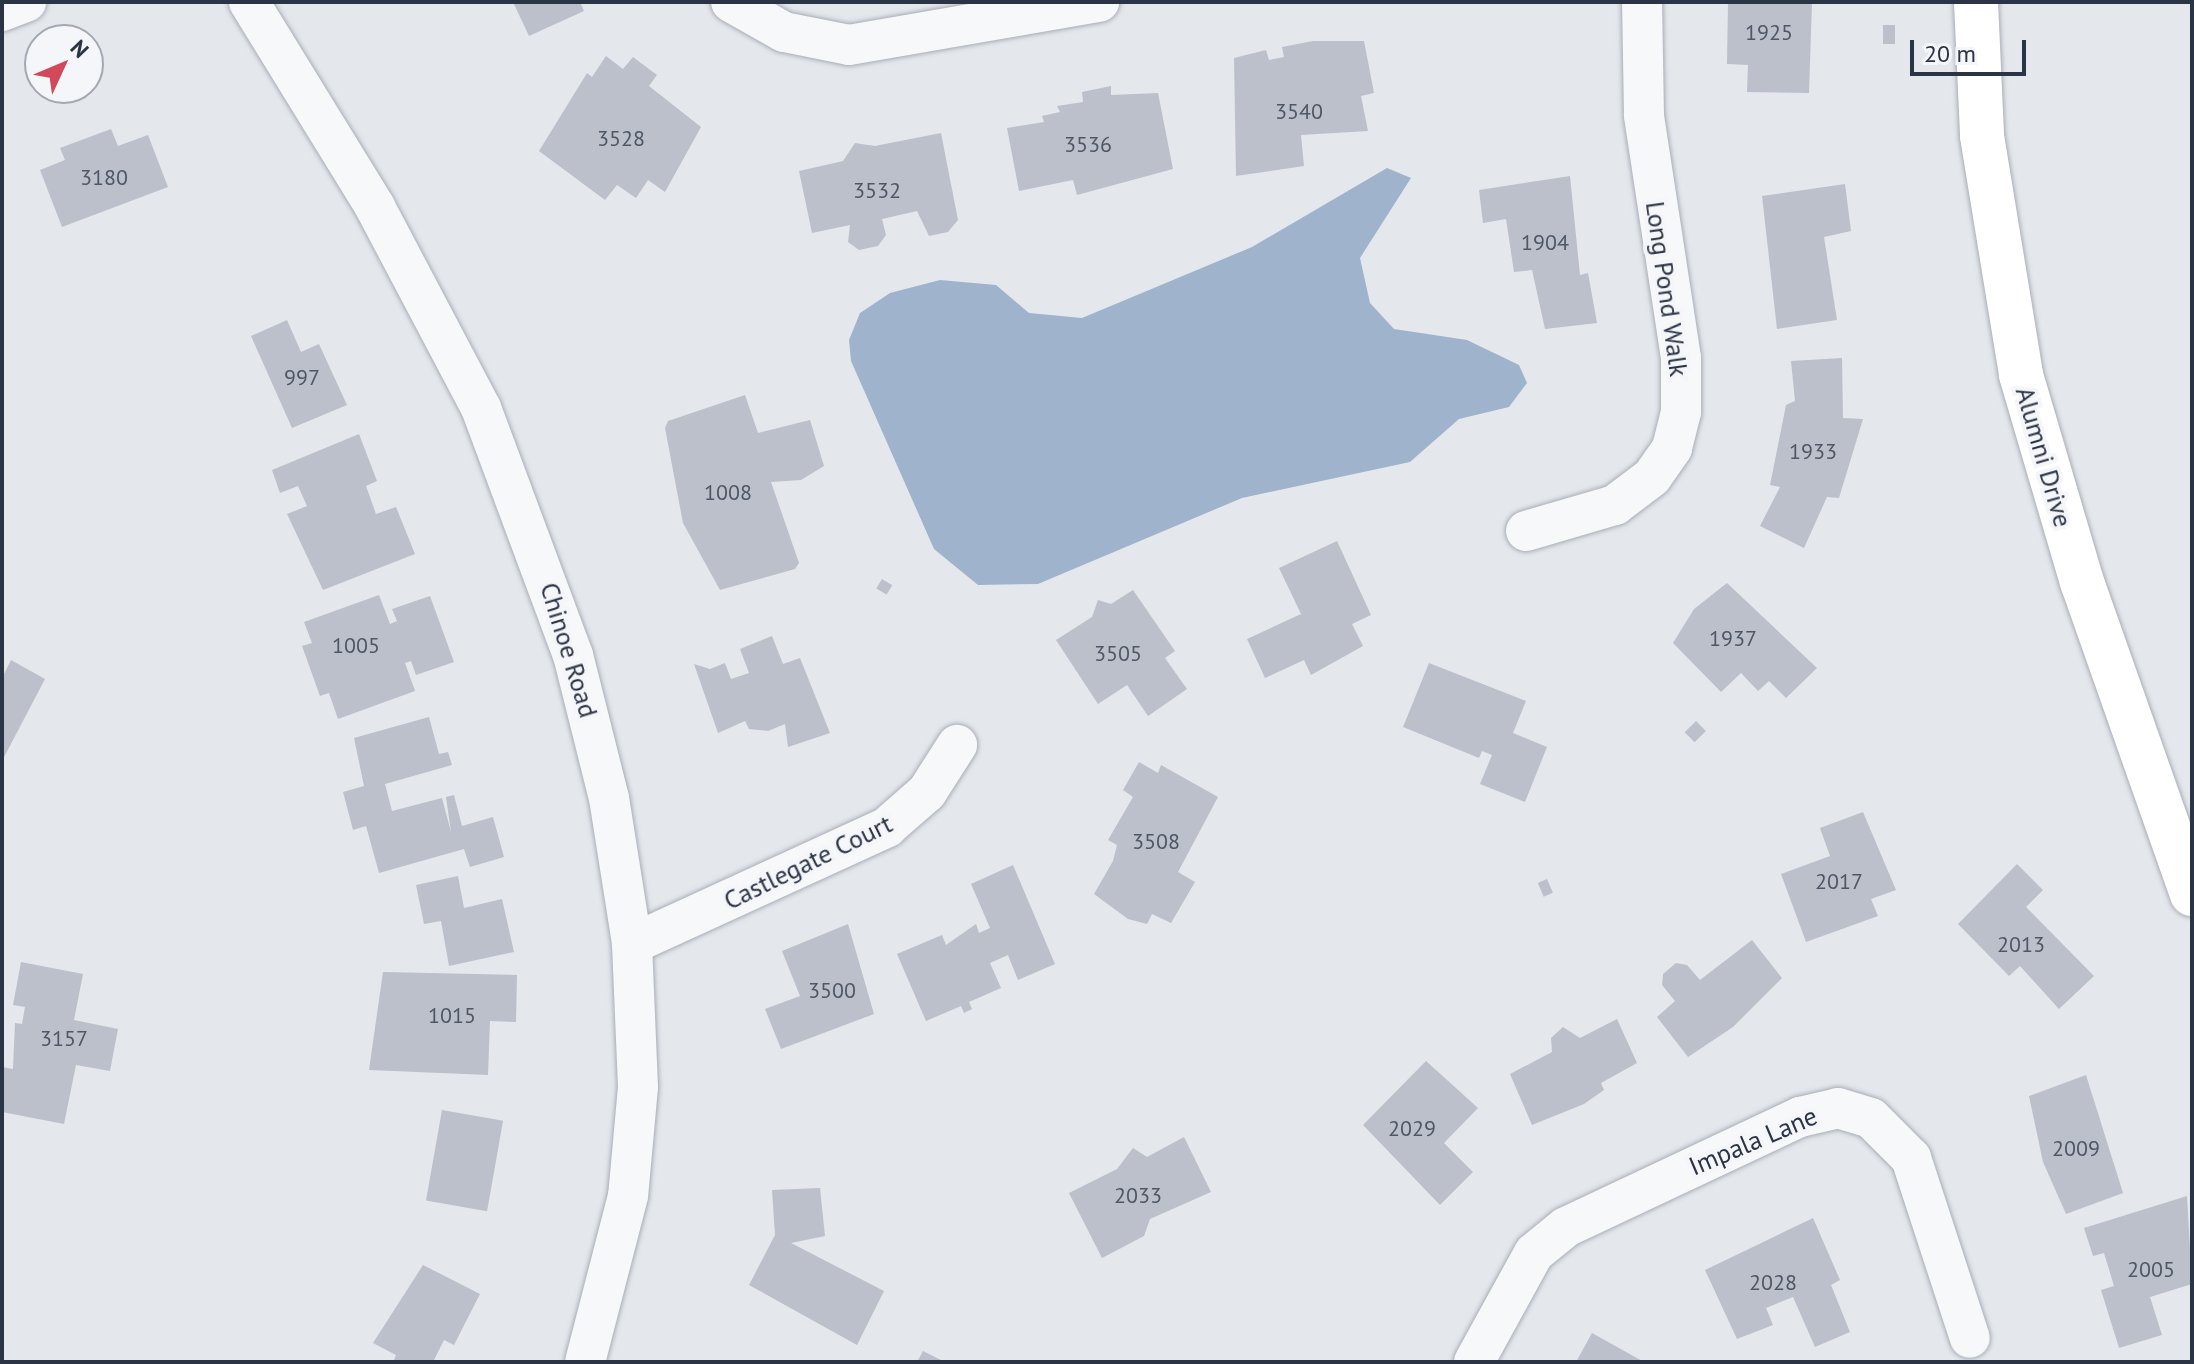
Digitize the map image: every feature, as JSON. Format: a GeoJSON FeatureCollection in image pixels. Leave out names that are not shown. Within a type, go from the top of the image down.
{"type":"FeatureCollection","features":[{"type":"Feature","properties":{"kind":"main road","name":"Alumni Drive"},"geometry":{"type":"LineString","coordinates":[[1976,2],[1982,136],[2021,375],[2082,582],[2192,894]]}},
{"type":"Feature","properties":{"kind":"street"},"geometry":{"type":"LineString","coordinates":[[2,11],[26,2]]}},
{"type":"Feature","properties":{"kind":"street","name":"Chinoe Road"},"geometry":{"type":"LineString","coordinates":[[249,2],[427,298],[533,534],[609,798],[632,944],[638,1087],[628,1196],[585,1362]]}},
{"type":"Feature","properties":{"kind":"street"},"geometry":{"type":"LineString","coordinates":[[731,2],[784,32],[849,45],[1099,2]]}},
{"type":"Feature","properties":{"kind":"street","name":"Long Pond Walk"},"geometry":{"type":"LineString","coordinates":[[1526,531],[1576,521],[1628,496],[1672,448],[1681,412],[1681,358],[1644,115],[1642,2]]}},
{"type":"Feature","properties":{"kind":"street","name":"Castlegate Court"},"geometry":{"type":"LineString","coordinates":[[632,944],[887,827],[927,792],[957,745]]}},
{"type":"Feature","properties":{"kind":"street","name":"Impala Lane"},"geometry":{"type":"LineString","coordinates":[[1474,1362],[1534,1253],[1566,1227],[1800,1117],[1838,1108],[1871,1118],[1911,1158],[1970,1338]]}},
{"type":"Feature","properties":{"kind":"water"},"geometry":{"type":"Polygon","coordinates":[[[1387,168],[1411,178],[1360,258],[1370,303],[1394,329],[1467,340],[1519,365],[1527,383],[1509,407],[1459,419],[1410,462],[1242,498],[1038,584],[978,585],[934,549],[851,361],[849,340],[860,313],[890,293],[940,280],[996,285],[1029,313],[1082,318],[1252,247],[1387,168]]]}},
{"type":"Feature","properties":{"kind":"building"},"geometry":{"type":"Polygon","coordinates":[[[513,2],[580,2],[584,11],[529,36],[513,2]]]}},
{"type":"Feature","properties":{"kind":"building"},"geometry":{"type":"Polygon","coordinates":[[[1728,2],[1812,2],[1809,93],[1747,92],[1748,65],[1727,64],[1728,2]]]}},
{"type":"Feature","properties":{"kind":"building"},"geometry":{"type":"Polygon","coordinates":[[[1883,25],[1895,25],[1895,44],[1883,44],[1883,25]]]}},
{"type":"Feature","properties":{"kind":"building"},"geometry":{"type":"Polygon","coordinates":[[[1313,41],[1364,41],[1374,93],[1361,96],[1368,131],[1301,135],[1304,166],[1236,176],[1234,58],[1266,50],[1269,60],[1284,57],[1282,47],[1313,41]]]}},
{"type":"Feature","properties":{"kind":"building"},"geometry":{"type":"Polygon","coordinates":[[[606,56],[623,69],[633,57],[657,75],[649,86],[701,127],[665,192],[648,180],[636,198],[617,185],[605,200],[539,151],[587,73],[592,77],[606,56]]]}},
{"type":"Feature","properties":{"kind":"building"},"geometry":{"type":"Polygon","coordinates":[[[1111,86],[1111,95],[1158,93],[1173,169],[1077,195],[1073,180],[1019,191],[1007,128],[1044,122],[1042,116],[1060,112],[1057,106],[1083,102],[1082,92],[1111,86]]]}},
{"type":"Feature","properties":{"kind":"building"},"geometry":{"type":"Polygon","coordinates":[[[111,129],[118,146],[148,135],[168,187],[62,227],[40,170],[65,160],[60,148],[111,129]]]}},
{"type":"Feature","properties":{"kind":"building"},"geometry":{"type":"Polygon","coordinates":[[[941,133],[958,220],[948,232],[929,236],[917,211],[882,219],[886,235],[878,246],[859,250],[848,242],[850,225],[812,233],[799,171],[843,161],[855,143],[875,146],[941,133]]]}},
{"type":"Feature","properties":{"kind":"building"},"geometry":{"type":"Polygon","coordinates":[[[1570,176],[1580,275],[1588,273],[1597,323],[1545,329],[1532,270],[1514,272],[1506,219],[1483,223],[1479,190],[1570,176]]]}},
{"type":"Feature","properties":{"kind":"building"},"geometry":{"type":"Polygon","coordinates":[[[1845,184],[1851,231],[1824,237],[1837,320],[1777,329],[1762,196],[1845,184]]]}},
{"type":"Feature","properties":{"kind":"building"},"geometry":{"type":"Polygon","coordinates":[[[287,320],[301,352],[319,344],[347,405],[292,428],[251,336],[287,320]]]}},
{"type":"Feature","properties":{"kind":"building"},"geometry":{"type":"Polygon","coordinates":[[[1842,358],[1843,418],[1863,419],[1839,498],[1827,497],[1804,548],[1760,526],[1780,487],[1770,485],[1786,405],[1795,401],[1791,361],[1842,358]]]}},
{"type":"Feature","properties":{"kind":"building"},"geometry":{"type":"Polygon","coordinates":[[[745,395],[758,433],[810,420],[824,466],[801,480],[771,482],[799,563],[795,569],[720,590],[683,523],[665,428],[668,421],[745,395]]]}},
{"type":"Feature","properties":{"kind":"building"},"geometry":{"type":"Polygon","coordinates":[[[359,434],[377,481],[366,486],[376,514],[396,507],[415,554],[323,590],[287,514],[307,506],[298,486],[280,493],[272,470],[359,434]]]}},
{"type":"Feature","properties":{"kind":"building"},"geometry":{"type":"Polygon","coordinates":[[[1337,541],[1371,615],[1352,624],[1363,646],[1311,675],[1304,660],[1265,678],[1247,639],[1301,614],[1279,568],[1337,541]]]}},
{"type":"Feature","properties":{"kind":"building"},"geometry":{"type":"Polygon","coordinates":[[[882,579],[892,585],[887,595],[876,588],[882,579]]]}},
{"type":"Feature","properties":{"kind":"building"},"geometry":{"type":"Polygon","coordinates":[[[1727,583],[1817,668],[1786,698],[1769,681],[1758,691],[1741,673],[1721,692],[1673,643],[1694,609],[1727,583]]]}},
{"type":"Feature","properties":{"kind":"building"},"geometry":{"type":"Polygon","coordinates":[[[1133,590],[1175,651],[1165,658],[1187,689],[1148,716],[1127,685],[1098,704],[1056,640],[1092,617],[1098,600],[1111,604],[1133,590]]]}},
{"type":"Feature","properties":{"kind":"building"},"geometry":{"type":"Polygon","coordinates":[[[379,595],[390,624],[397,621],[392,609],[430,596],[454,662],[416,675],[411,661],[405,663],[415,691],[338,719],[329,693],[320,696],[302,646],[312,643],[304,622],[379,595]]]}},
{"type":"Feature","properties":{"kind":"building"},"geometry":{"type":"Polygon","coordinates":[[[772,636],[783,664],[800,658],[830,733],[788,747],[785,724],[768,731],[749,729],[745,721],[718,733],[694,664],[710,669],[725,663],[731,679],[749,673],[740,649],[772,636]]]}},
{"type":"Feature","properties":{"kind":"building"},"geometry":{"type":"Polygon","coordinates":[[[11,660],[45,679],[2,761],[2,678],[11,660]]]}},
{"type":"Feature","properties":{"kind":"building"},"geometry":{"type":"Polygon","coordinates":[[[1429,663],[1526,701],[1513,733],[1547,747],[1525,802],[1480,784],[1492,755],[1482,751],[1479,758],[1403,727],[1429,663]]]}},
{"type":"Feature","properties":{"kind":"building"},"geometry":{"type":"Polygon","coordinates":[[[429,717],[439,754],[448,752],[452,765],[385,784],[392,811],[442,798],[451,832],[446,797],[454,795],[462,826],[493,817],[504,857],[470,867],[464,849],[379,873],[366,826],[353,830],[343,792],[364,786],[354,738],[429,717]]]}},
{"type":"Feature","properties":{"kind":"building"},"geometry":{"type":"Polygon","coordinates":[[[1696,721],[1706,731],[1695,742],[1685,732],[1696,721]]]}},
{"type":"Feature","properties":{"kind":"building"},"geometry":{"type":"Polygon","coordinates":[[[1139,762],[1158,773],[1161,765],[1218,797],[1178,872],[1195,882],[1171,923],[1152,914],[1147,924],[1128,919],[1094,894],[1113,861],[1117,845],[1108,840],[1133,797],[1123,790],[1139,762]]]}},
{"type":"Feature","properties":{"kind":"building"},"geometry":{"type":"Polygon","coordinates":[[[1863,812],[1896,890],[1871,899],[1878,916],[1806,942],[1781,874],[1830,856],[1820,828],[1863,812]]]}},
{"type":"Feature","properties":{"kind":"building"},"geometry":{"type":"Polygon","coordinates":[[[2017,864],[2043,890],[2026,907],[2094,976],[2059,1009],[2020,966],[2009,976],[1958,924],[2017,864]]]}},
{"type":"Feature","properties":{"kind":"building"},"geometry":{"type":"Polygon","coordinates":[[[1013,865],[1055,964],[1018,980],[1008,955],[990,963],[1001,988],[969,1002],[972,1009],[964,1013],[961,1006],[926,1021],[897,954],[942,935],[946,945],[976,924],[979,933],[990,928],[971,884],[1013,865]]]}},
{"type":"Feature","properties":{"kind":"building"},"geometry":{"type":"Polygon","coordinates":[[[458,876],[464,908],[502,899],[514,952],[449,966],[441,921],[424,924],[416,885],[458,876]]]}},
{"type":"Feature","properties":{"kind":"building"},"geometry":{"type":"Polygon","coordinates":[[[1547,879],[1553,893],[1544,897],[1538,883],[1547,879]]]}},
{"type":"Feature","properties":{"kind":"building"},"geometry":{"type":"Polygon","coordinates":[[[848,924],[874,1014],[781,1049],[765,1009],[800,996],[782,951],[848,924]]]}},
{"type":"Feature","properties":{"kind":"building"},"geometry":{"type":"Polygon","coordinates":[[[1752,940],[1782,978],[1733,1027],[1688,1057],[1657,1017],[1675,1001],[1662,985],[1663,974],[1676,963],[1687,965],[1700,980],[1752,940]]]}},
{"type":"Feature","properties":{"kind":"building"},"geometry":{"type":"Polygon","coordinates":[[[21,962],[83,974],[74,1020],[118,1029],[110,1071],[76,1065],[64,1124],[2,1112],[2,1067],[13,1069],[15,1023],[22,1024],[25,1007],[13,1005],[21,962]]]}},
{"type":"Feature","properties":{"kind":"building"},"geometry":{"type":"Polygon","coordinates":[[[383,972],[517,975],[516,1022],[490,1021],[488,1075],[369,1070],[383,972]]]}},
{"type":"Feature","properties":{"kind":"building"},"geometry":{"type":"Polygon","coordinates":[[[1617,1019],[1637,1063],[1601,1083],[1604,1090],[1584,1104],[1532,1125],[1510,1074],[1552,1052],[1551,1038],[1563,1027],[1580,1038],[1617,1019]]]}},
{"type":"Feature","properties":{"kind":"building"},"geometry":{"type":"Polygon","coordinates":[[[1426,1061],[1478,1108],[1444,1143],[1473,1172],[1440,1205],[1363,1125],[1426,1061]]]}},
{"type":"Feature","properties":{"kind":"building"},"geometry":{"type":"Polygon","coordinates":[[[2086,1075],[2123,1193],[2066,1214],[2043,1162],[2029,1096],[2086,1075]]]}},
{"type":"Feature","properties":{"kind":"building"},"geometry":{"type":"Polygon","coordinates":[[[442,1110],[503,1121],[487,1211],[426,1201],[442,1110]]]}},
{"type":"Feature","properties":{"kind":"building"},"geometry":{"type":"Polygon","coordinates":[[[1184,1137],[1211,1192],[1150,1219],[1144,1236],[1102,1258],[1069,1193],[1117,1169],[1133,1148],[1147,1157],[1184,1137]]]}},
{"type":"Feature","properties":{"kind":"building"},"geometry":{"type":"Polygon","coordinates":[[[820,1188],[825,1236],[791,1243],[884,1291],[857,1345],[749,1285],[775,1235],[772,1190],[820,1188]]]}},
{"type":"Feature","properties":{"kind":"building"},"geometry":{"type":"Polygon","coordinates":[[[2187,1196],[2192,1284],[2150,1297],[2162,1335],[2119,1348],[2101,1290],[2114,1286],[2104,1253],[2093,1256],[2084,1228],[2187,1196]]]}},
{"type":"Feature","properties":{"kind":"building"},"geometry":{"type":"Polygon","coordinates":[[[1813,1218],[1840,1280],[1831,1285],[1850,1332],[1815,1347],[1793,1297],[1766,1308],[1773,1325],[1737,1339],[1705,1270],[1813,1218]]]}},
{"type":"Feature","properties":{"kind":"building"},"geometry":{"type":"Polygon","coordinates":[[[423,1265],[480,1294],[454,1345],[444,1340],[433,1362],[393,1362],[396,1355],[373,1343],[423,1265]]]}},
{"type":"Feature","properties":{"kind":"building"},"geometry":{"type":"Polygon","coordinates":[[[1592,1333],[1644,1362],[1576,1362],[1592,1333]]]}},
{"type":"Feature","properties":{"kind":"building"},"geometry":{"type":"Polygon","coordinates":[[[923,1351],[945,1362],[917,1362],[923,1351]]]}}]}
